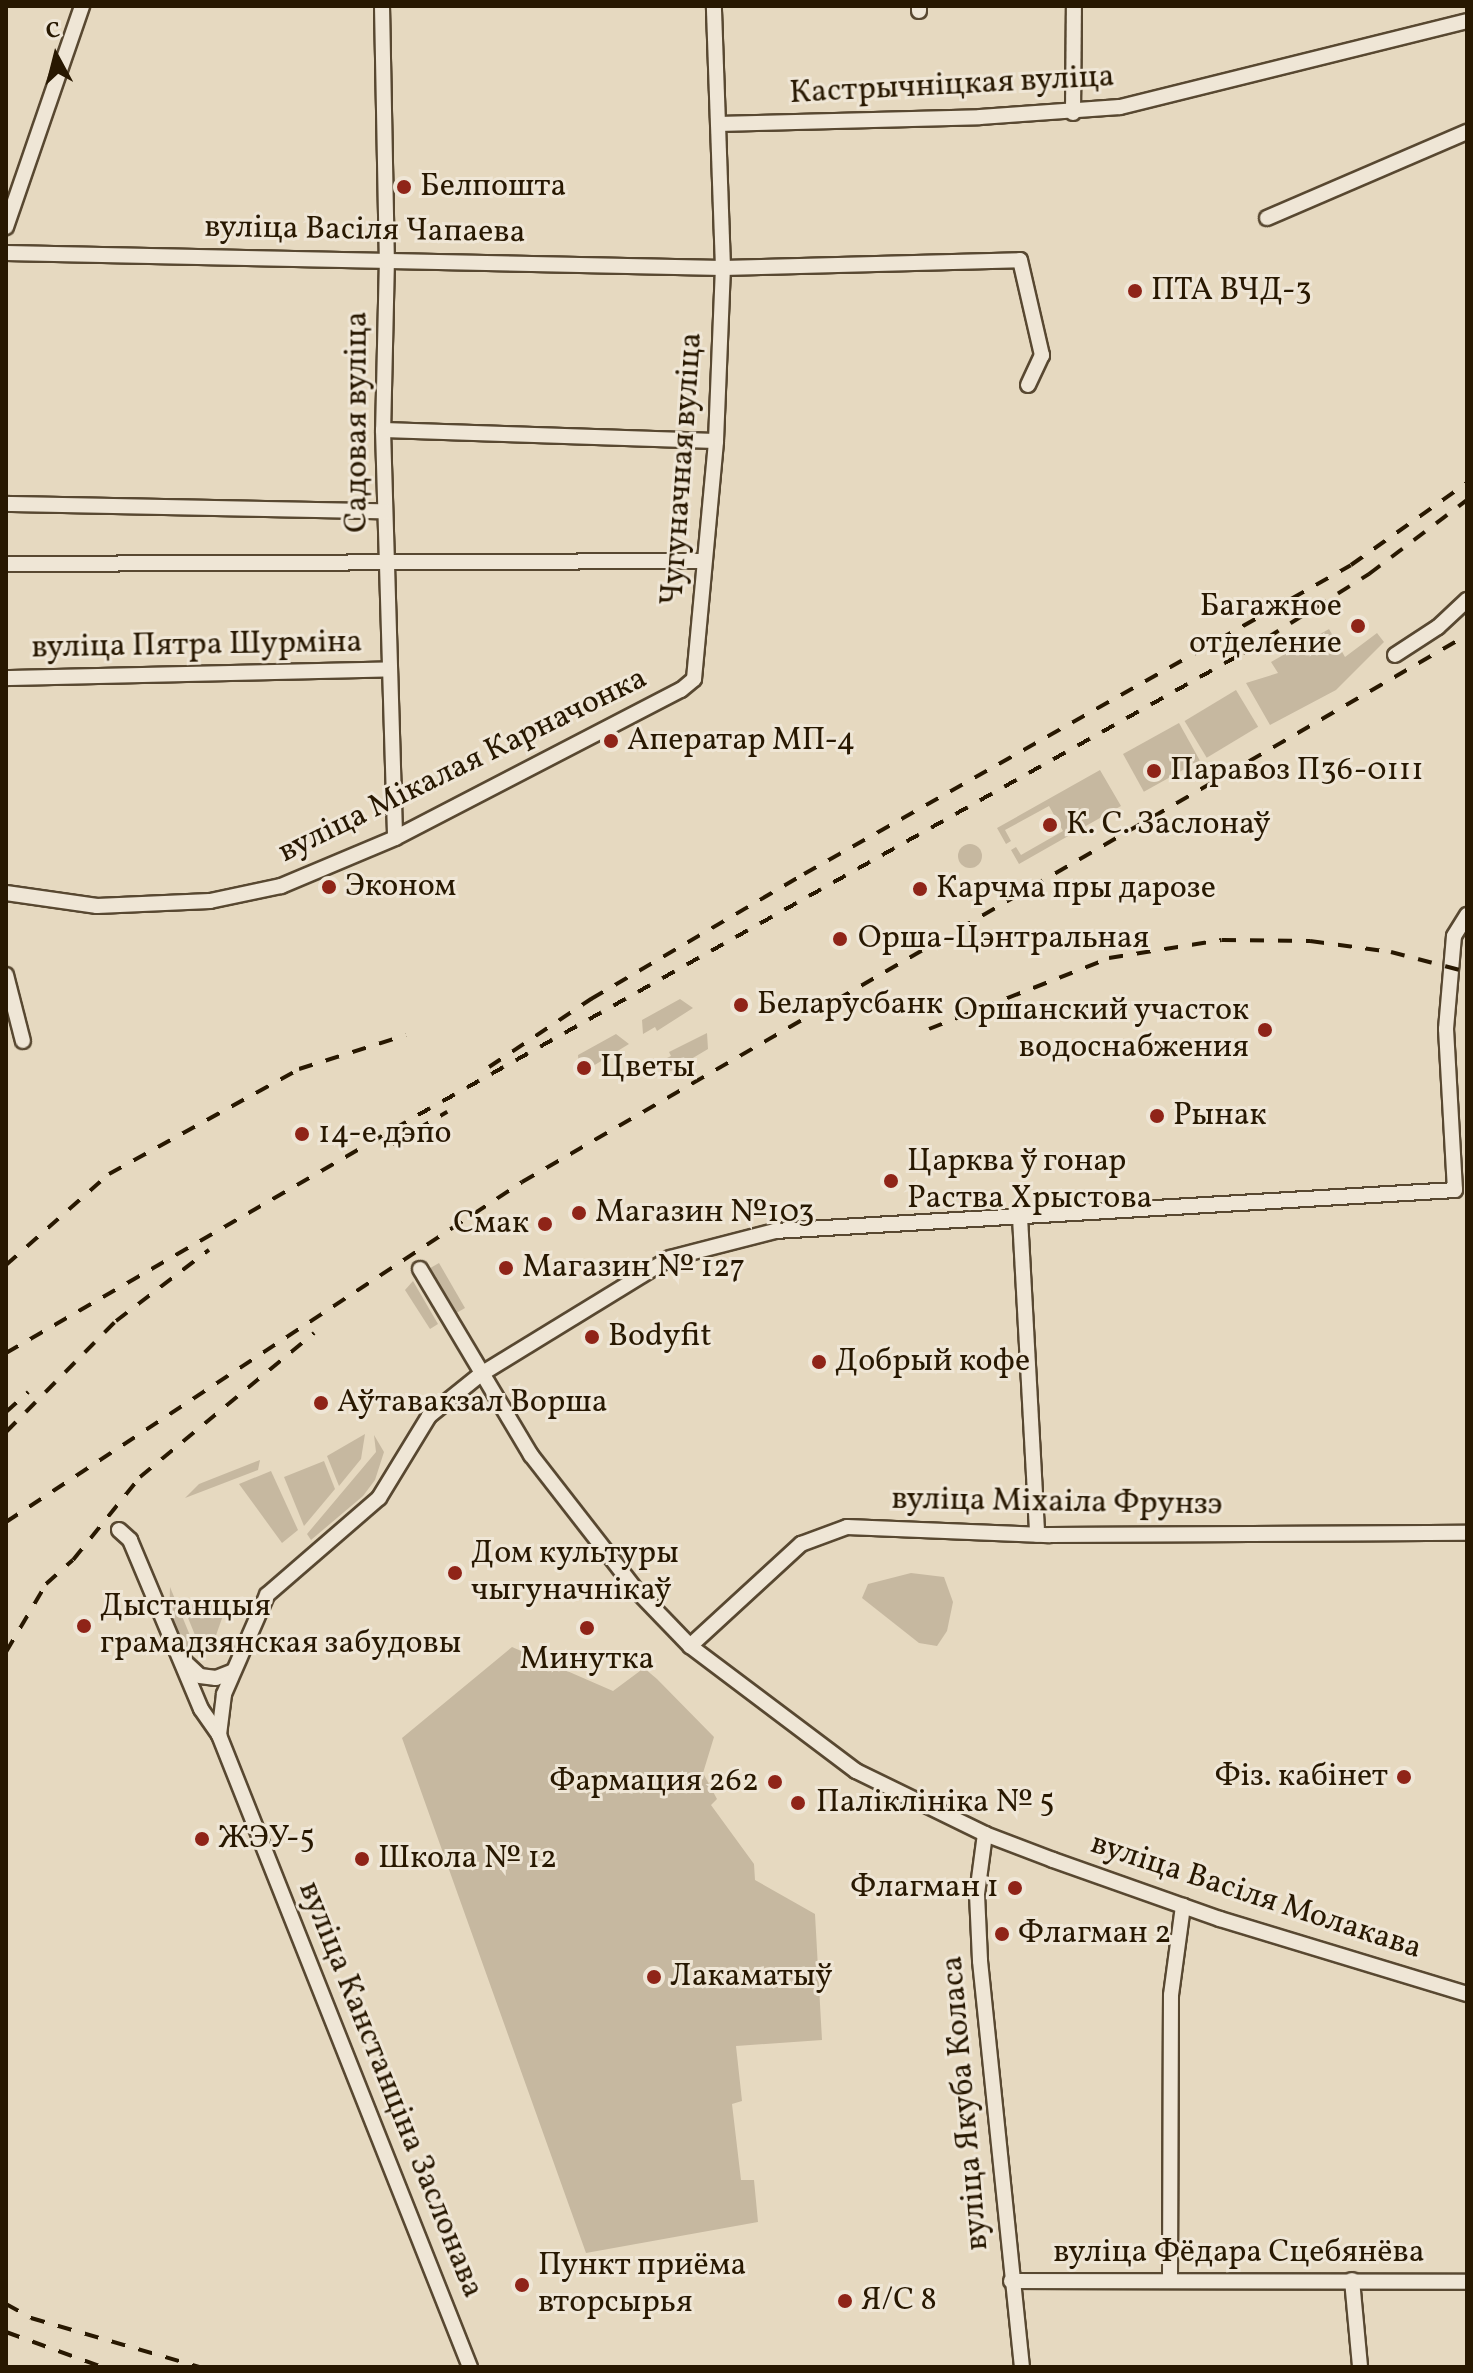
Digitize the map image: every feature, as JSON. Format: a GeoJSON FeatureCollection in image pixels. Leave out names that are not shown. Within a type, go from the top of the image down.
{"type":"FeatureCollection","features":[{"type":"Feature","properties":{"kind":"street"},"geometry":{"type":"LineString","coordinates":[[6,227],[82,6]]}},
{"type":"Feature","properties":{"kind":"street","name":"Садовая вуліца"},"geometry":{"type":"LineString","coordinates":[[382,6],[387,258],[383,430],[385,560],[395,838]]}},
{"type":"Feature","properties":{"kind":"street","name":"Чугуначная вуліца"},"geometry":{"type":"LineString","coordinates":[[697,672],[716,441],[723,268],[714,6]]}},
{"type":"Feature","properties":{"kind":"street"},"geometry":{"type":"LineString","coordinates":[[1073,113],[1074,6]]}},
{"type":"Feature","properties":{"kind":"street","name":"Кастрычніцкая вуліца"},"geometry":{"type":"LineString","coordinates":[[718,124],[1073,113],[1120,107],[1467,21]]}},
{"type":"Feature","properties":{"kind":"street"},"geometry":{"type":"LineString","coordinates":[[1267,218],[1467,132]]}},
{"type":"Feature","properties":{"kind":"street","name":"вуліца Васіля Чапаева"},"geometry":{"type":"LineString","coordinates":[[6,253],[387,258],[723,268]]}},
{"type":"Feature","properties":{"kind":"street"},"geometry":{"type":"LineString","coordinates":[[723,268],[1020,260],[1042,355],[1028,385]]}},
{"type":"Feature","properties":{"kind":"street"},"geometry":{"type":"LineString","coordinates":[[383,430],[716,441]]}},
{"type":"Feature","properties":{"kind":"street"},"geometry":{"type":"LineString","coordinates":[[6,504],[385,511]]}},
{"type":"Feature","properties":{"kind":"street"},"geometry":{"type":"LineString","coordinates":[[6,564],[704,561]]}},
{"type":"Feature","properties":{"kind":"street"},"geometry":{"type":"LineString","coordinates":[[1395,655],[1438,627],[1467,600]]}},
{"type":"Feature","properties":{"kind":"street","name":"вуліца Пятра Шурміна"},"geometry":{"type":"LineString","coordinates":[[6,678],[389,669]]}},
{"type":"Feature","properties":{"kind":"street","name":"вуліца Мікалая Карначонка"},"geometry":{"type":"LineString","coordinates":[[6,893],[97,906],[244,897],[395,838],[681,690],[697,672]]}},
{"type":"Feature","properties":{"kind":"street"},"geometry":{"type":"LineString","coordinates":[[219,1735],[232,1672],[267,1595],[379,1498],[429,1416],[481,1374],[687,1252],[775,1231],[1461,1194],[1446,1029],[1454,936],[1467,915]]}},
{"type":"Feature","properties":{"kind":"street"},"geometry":{"type":"LineString","coordinates":[[6,975],[23,1041]]}},
{"type":"Feature","properties":{"kind":"street"},"geometry":{"type":"LineString","coordinates":[[1020,1217],[1037,1535]]}},
{"type":"Feature","properties":{"kind":"street","name":"вуліца Васіля Молакава"},"geometry":{"type":"LineString","coordinates":[[420,1269],[531,1455],[594,1539],[690,1646],[856,1771],[985,1834],[1183,1906],[1467,1994]]}},
{"type":"Feature","properties":{"kind":"street","name":"вуліца Міхаіла Фрунзэ"},"geometry":{"type":"LineString","coordinates":[[690,1646],[770,1568],[825,1532],[883,1527],[1037,1535],[1467,1533]]}},
{"type":"Feature","properties":{"kind":"street","name":"вуліца Канстанціна Заслонава"},"geometry":{"type":"LineString","coordinates":[[119,1530],[130,1540],[201,1709],[219,1735],[470,2367]]}},
{"type":"Feature","properties":{"kind":"street"},"geometry":{"type":"LineString","coordinates":[[181,1658],[200,1676],[216,1678],[232,1672]]}},
{"type":"Feature","properties":{"kind":"street","name":"вуліца Якуба Коласа"},"geometry":{"type":"LineString","coordinates":[[985,1834],[977,1894],[1011,2281],[1022,2367]]}},
{"type":"Feature","properties":{"kind":"street"},"geometry":{"type":"LineString","coordinates":[[1170,2279],[1171,1995],[1183,1906]]}},
{"type":"Feature","properties":{"kind":"street"},"geometry":{"type":"LineString","coordinates":[[1352,2280],[1360,2367]]}},
{"type":"Feature","properties":{"kind":"street","name":"вуліца Фёдара Сцебянёва"},"geometry":{"type":"LineString","coordinates":[[1011,2281],[1467,2282]]}},
{"type":"Feature","properties":{"kind":"shaded area"},"geometry":{"type":"Polygon","coordinates":[[[1329,629],[1345,657],[1377,633],[1384,642],[1336,690],[1270,725],[1246,683],[1278,673],[1271,662],[1329,629]]]}},
{"type":"Feature","properties":{"kind":"shaded area"},"geometry":{"type":"Polygon","coordinates":[[[1236,690],[1258,727],[1207,758],[1185,721],[1236,690]]]}},
{"type":"Feature","properties":{"kind":"shaded area"},"geometry":{"type":"Polygon","coordinates":[[[1179,723],[1200,761],[1144,792],[1123,754],[1179,723]]]}},
{"type":"Feature","properties":{"kind":"shaded area"},"geometry":{"type":"Polygon","coordinates":[[[1100,770],[1121,806],[1019,864],[1011,850],[1016,847],[1021,855],[1063,831],[1049,806],[1005,830],[1011,841],[1006,844],[997,828],[1100,770]]]}},
{"type":"Feature","properties":{"kind":"shaded area"},"geometry":{"type":"Polygon","coordinates":[[[970,844],[979,847],[982,856],[979,865],[970,868],[961,865],[958,856],[961,847],[970,844]]]}},
{"type":"Feature","properties":{"kind":"shaded area"},"geometry":{"type":"Polygon","coordinates":[[[680,999],[693,1008],[657,1031],[655,1027],[643,1034],[642,1020],[680,999]]]}},
{"type":"Feature","properties":{"kind":"shaded area"},"geometry":{"type":"Polygon","coordinates":[[[707,1033],[708,1049],[671,1071],[663,1068],[659,1062],[671,1056],[669,1052],[707,1033]]]}},
{"type":"Feature","properties":{"kind":"shaded area"},"geometry":{"type":"Polygon","coordinates":[[[616,1034],[629,1044],[593,1066],[591,1063],[579,1069],[578,1055],[616,1034]]]}},
{"type":"Feature","properties":{"kind":"shaded area"},"geometry":{"type":"Polygon","coordinates":[[[439,1263],[465,1308],[456,1313],[430,1268],[439,1263]]]}},
{"type":"Feature","properties":{"kind":"shaded area"},"geometry":{"type":"Polygon","coordinates":[[[413,1281],[438,1324],[430,1329],[405,1290],[413,1281]]]}},
{"type":"Feature","properties":{"kind":"shaded area"},"geometry":{"type":"Polygon","coordinates":[[[365,1434],[361,1459],[339,1486],[327,1456],[365,1434]]]}},
{"type":"Feature","properties":{"kind":"shaded area"},"geometry":{"type":"Polygon","coordinates":[[[374,1435],[384,1452],[375,1480],[363,1496],[311,1540],[307,1534],[376,1452],[374,1435]]]}},
{"type":"Feature","properties":{"kind":"shaded area"},"geometry":{"type":"Polygon","coordinates":[[[260,1460],[258,1470],[185,1498],[199,1484],[260,1460]]]}},
{"type":"Feature","properties":{"kind":"shaded area"},"geometry":{"type":"Polygon","coordinates":[[[324,1461],[335,1489],[304,1526],[284,1477],[324,1461]]]}},
{"type":"Feature","properties":{"kind":"shaded area"},"geometry":{"type":"Polygon","coordinates":[[[271,1471],[298,1530],[282,1543],[239,1484],[271,1471]]]}},
{"type":"Feature","properties":{"kind":"shaded area"},"geometry":{"type":"Polygon","coordinates":[[[911,1573],[944,1577],[953,1602],[947,1631],[937,1646],[919,1643],[862,1598],[868,1584],[911,1573]]]}},
{"type":"Feature","properties":{"kind":"shaded area"},"geometry":{"type":"Polygon","coordinates":[[[170,1587],[196,1650],[191,1658],[169,1624],[170,1587]]]}},
{"type":"Feature","properties":{"kind":"shaded area"},"geometry":{"type":"Polygon","coordinates":[[[180,1598],[226,1607],[214,1641],[199,1645],[180,1598]]]}},
{"type":"Feature","properties":{"kind":"shaded area","name":"Лакаматыў"},"geometry":{"type":"Polygon","coordinates":[[[512,1647],[613,1691],[644,1668],[657,1679],[714,1737],[703,1773],[717,1799],[711,1805],[754,1864],[755,1880],[815,1914],[822,2040],[736,2046],[742,2101],[732,2104],[741,2180],[754,2180],[758,2222],[586,2253],[402,1738],[512,1647]]]}},
{"type":"Feature","properties":{"kind":"railway"},"geometry":{"type":"LineString","coordinates":[[489,1067],[591,999],[804,874],[1351,565],[1467,483]]}},
{"type":"Feature","properties":{"kind":"railway"},"geometry":{"type":"LineString","coordinates":[[6,1353],[418,1115],[1243,653],[1369,574],[1467,500]]}},
{"type":"Feature","properties":{"kind":"railway"},"geometry":{"type":"LineString","coordinates":[[6,1522],[522,1182],[1467,635]]}},
{"type":"Feature","properties":{"kind":"railway"},"geometry":{"type":"LineString","coordinates":[[929,1029],[1109,958],[1222,940],[1310,941],[1391,952],[1467,972]]}},
{"type":"Feature","properties":{"kind":"railway"},"geometry":{"type":"LineString","coordinates":[[6,1265],[109,1174],[299,1069],[406,1035]]}},
{"type":"Feature","properties":{"kind":"railway"},"geometry":{"type":"LineString","coordinates":[[392,1144],[447,1112]]}},
{"type":"Feature","properties":{"kind":"railway"},"geometry":{"type":"LineString","coordinates":[[6,1432],[116,1321],[209,1250]]}},
{"type":"Feature","properties":{"kind":"railway"},"geometry":{"type":"LineString","coordinates":[[6,1652],[46,1584],[73,1560],[140,1477],[314,1333]]}},
{"type":"Feature","properties":{"kind":"railway"},"geometry":{"type":"LineString","coordinates":[[6,1412],[28,1392]]}},
{"type":"Feature","properties":{"kind":"railway"},"geometry":{"type":"LineString","coordinates":[[6,2304],[31,2318],[200,2367]]}},
{"type":"Feature","properties":{"kind":"railway"},"geometry":{"type":"LineString","coordinates":[[6,2332],[102,2367]]}},
{"type":"Feature","properties":{"kind":"place","name":"Белпошта"},"geometry":{"type":"Point","coordinates":[404,187]}},
{"type":"Feature","properties":{"kind":"place","name":"ПТА ВЧД-3"},"geometry":{"type":"Point","coordinates":[1135,291]}},
{"type":"Feature","properties":{"kind":"place","name":"Багажное отделение"},"geometry":{"type":"Point","coordinates":[1358,626]}},
{"type":"Feature","properties":{"kind":"place","name":"Аператар МП-4"},"geometry":{"type":"Point","coordinates":[611,741]}},
{"type":"Feature","properties":{"kind":"place","name":"Паравоз П36-0111"},"geometry":{"type":"Point","coordinates":[1154,771]}},
{"type":"Feature","properties":{"kind":"place","name":"К. С. Заслонаў"},"geometry":{"type":"Point","coordinates":[1050,825]}},
{"type":"Feature","properties":{"kind":"place","name":"Эконом"},"geometry":{"type":"Point","coordinates":[329,887]}},
{"type":"Feature","properties":{"kind":"place","name":"Карчма пры дарозе"},"geometry":{"type":"Point","coordinates":[920,889]}},
{"type":"Feature","properties":{"kind":"place","name":"Орша-Цэнтральная"},"geometry":{"type":"Point","coordinates":[840,939]}},
{"type":"Feature","properties":{"kind":"place","name":"Беларусбанк"},"geometry":{"type":"Point","coordinates":[741,1005]}},
{"type":"Feature","properties":{"kind":"place","name":"Оршанский участок водоснабжения"},"geometry":{"type":"Point","coordinates":[1265,1030]}},
{"type":"Feature","properties":{"kind":"place","name":"Цветы"},"geometry":{"type":"Point","coordinates":[584,1068]}},
{"type":"Feature","properties":{"kind":"place","name":"Рынак"},"geometry":{"type":"Point","coordinates":[1157,1116]}},
{"type":"Feature","properties":{"kind":"place","name":"14-е дэпо"},"geometry":{"type":"Point","coordinates":[302,1134]}},
{"type":"Feature","properties":{"kind":"place","name":"Царква ў гонар Раства Хрыстова"},"geometry":{"type":"Point","coordinates":[891,1181]}},
{"type":"Feature","properties":{"kind":"place","name":"Магазин №103"},"geometry":{"type":"Point","coordinates":[579,1213]}},
{"type":"Feature","properties":{"kind":"place","name":"Смак"},"geometry":{"type":"Point","coordinates":[545,1224]}},
{"type":"Feature","properties":{"kind":"place","name":"Магазин № 127"},"geometry":{"type":"Point","coordinates":[506,1268]}},
{"type":"Feature","properties":{"kind":"place","name":"Bodyfit"},"geometry":{"type":"Point","coordinates":[592,1337]}},
{"type":"Feature","properties":{"kind":"place","name":"Добрый кофе"},"geometry":{"type":"Point","coordinates":[819,1362]}},
{"type":"Feature","properties":{"kind":"place","name":"Аўтавакзал Ворша"},"geometry":{"type":"Point","coordinates":[321,1403]}},
{"type":"Feature","properties":{"kind":"place","name":"Дом культуры чыгуначнікаў"},"geometry":{"type":"Point","coordinates":[455,1573]}},
{"type":"Feature","properties":{"kind":"place","name":"Дыстанцыя грамадзянская забудовы"},"geometry":{"type":"Point","coordinates":[84,1626]}},
{"type":"Feature","properties":{"kind":"place","name":"Минутка"},"geometry":{"type":"Point","coordinates":[587,1628]}},
{"type":"Feature","properties":{"kind":"place","name":"Фіз. кабінет"},"geometry":{"type":"Point","coordinates":[1404,1777]}},
{"type":"Feature","properties":{"kind":"place","name":"Фармация 262"},"geometry":{"type":"Point","coordinates":[775,1782]}},
{"type":"Feature","properties":{"kind":"place","name":"Паліклініка № 5"},"geometry":{"type":"Point","coordinates":[798,1803]}},
{"type":"Feature","properties":{"kind":"place","name":"ЖЭУ-5"},"geometry":{"type":"Point","coordinates":[202,1839]}},
{"type":"Feature","properties":{"kind":"place","name":"Школа № 12"},"geometry":{"type":"Point","coordinates":[362,1859]}},
{"type":"Feature","properties":{"kind":"place","name":"Флагман 1"},"geometry":{"type":"Point","coordinates":[1015,1888]}},
{"type":"Feature","properties":{"kind":"place","name":"Флагман 2"},"geometry":{"type":"Point","coordinates":[1002,1934]}},
{"type":"Feature","properties":{"kind":"place","name":"Лакаматыў"},"geometry":{"type":"Point","coordinates":[654,1977]}},
{"type":"Feature","properties":{"kind":"place","name":"Пункт приёма вторсырья"},"geometry":{"type":"Point","coordinates":[522,2285]}},
{"type":"Feature","properties":{"kind":"place","name":"Я/С 8"},"geometry":{"type":"Point","coordinates":[845,2301]}}]}
